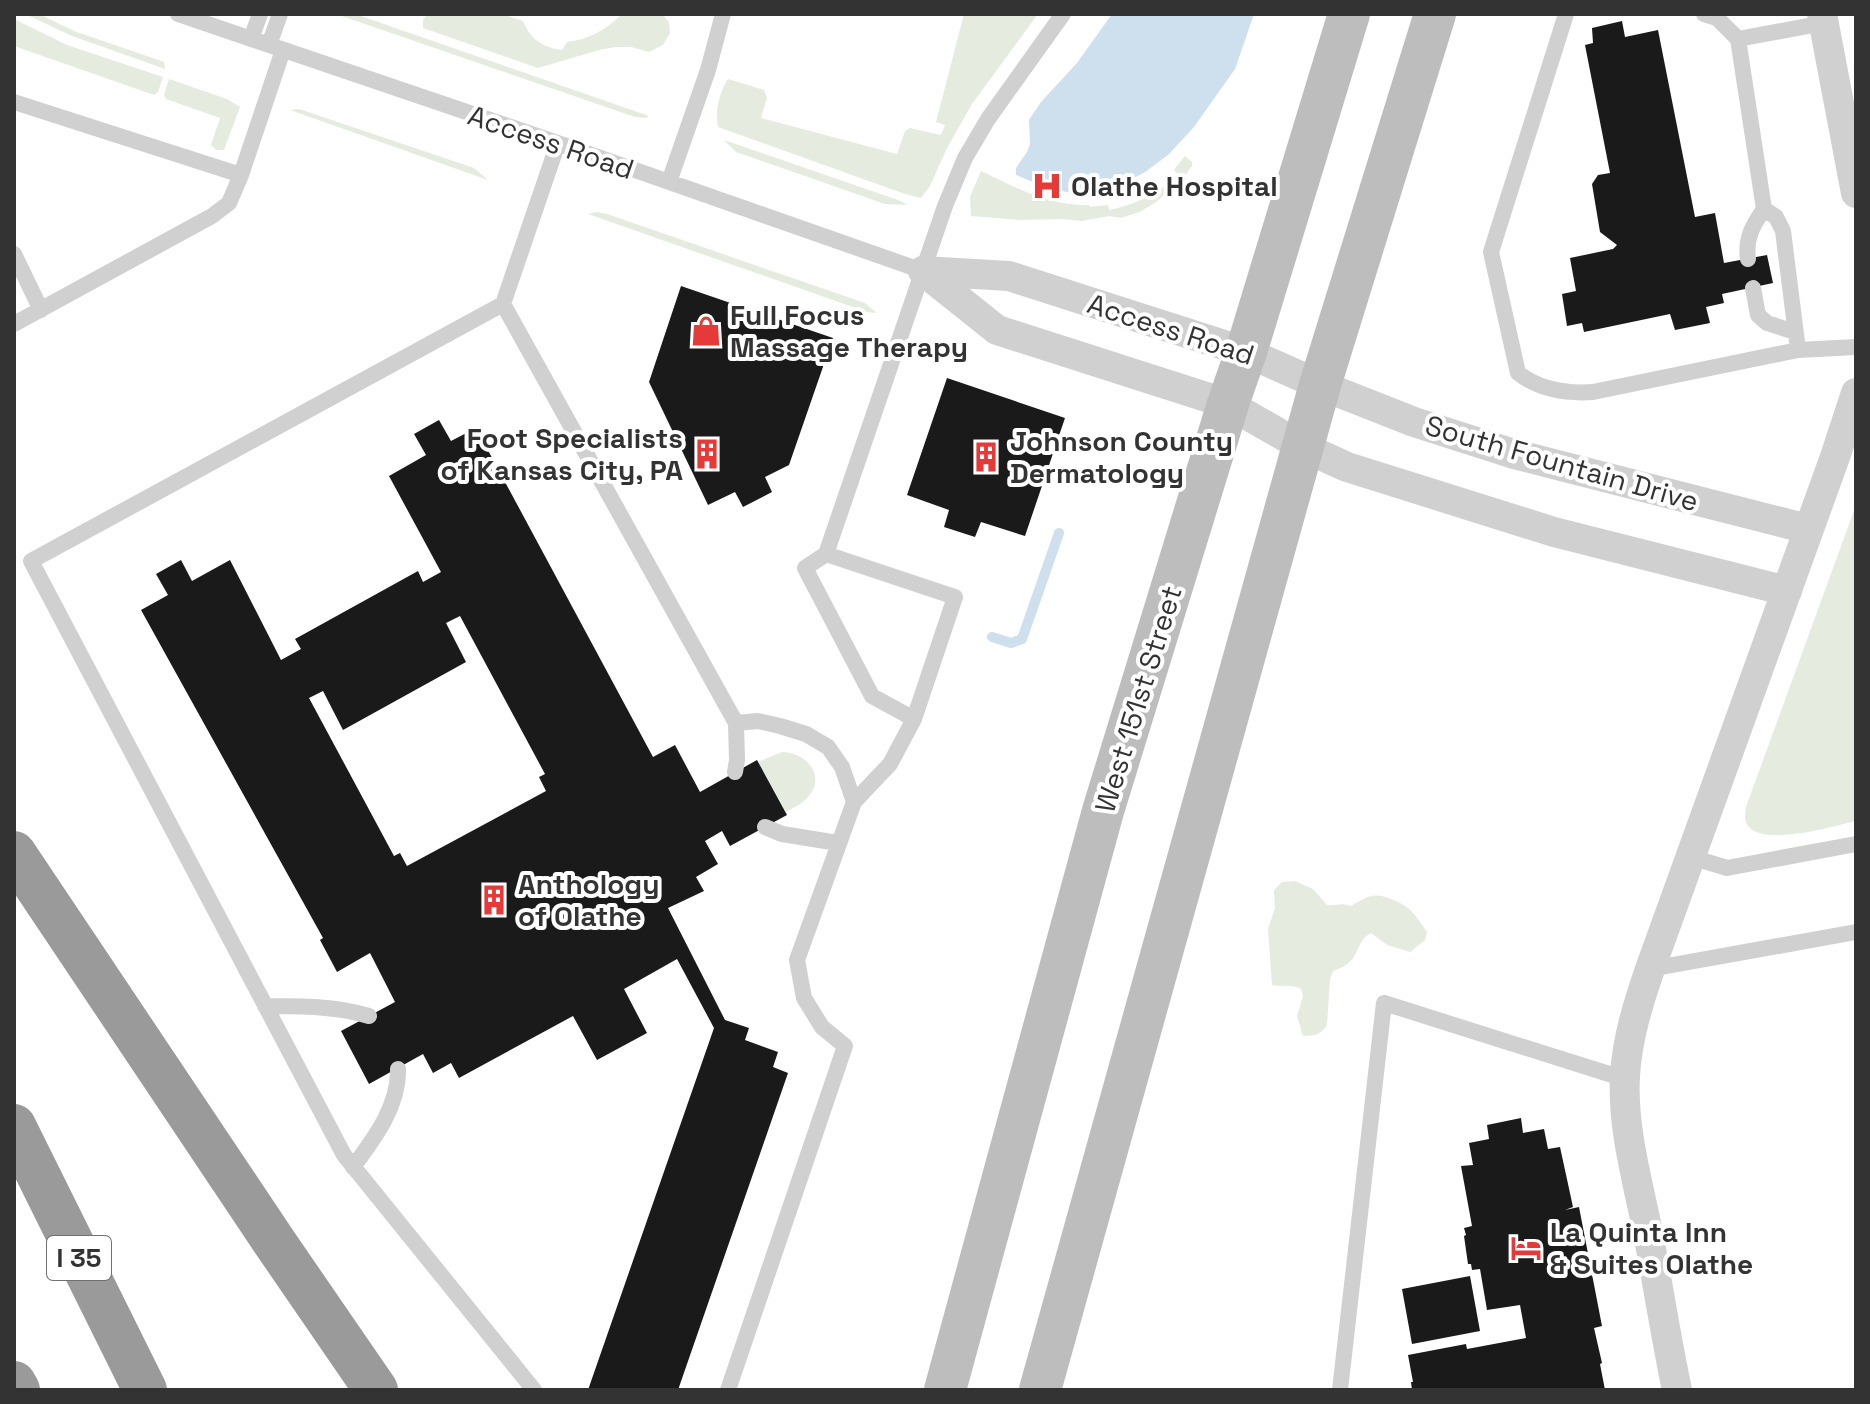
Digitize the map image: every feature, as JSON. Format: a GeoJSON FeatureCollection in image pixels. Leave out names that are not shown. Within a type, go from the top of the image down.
{"type":"FeatureCollection","features":[{"type":"Feature","properties":{"kind":"highway"},"geometry":{"type":"LineString","coordinates":[[14,853],[376,1390]]}},
{"type":"Feature","properties":{"kind":"highway","name":"I 35"},"geometry":{"type":"LineString","coordinates":[[14,1126],[145,1390]]}},
{"type":"Feature","properties":{"kind":"highway"},"geometry":{"type":"LineString","coordinates":[[14,1383],[18,1390]]}},
{"type":"Feature","properties":{"kind":"main road","name":"West 151st Street"},"geometry":{"type":"LineString","coordinates":[[945,1390],[1103,811],[1349,14]]}},
{"type":"Feature","properties":{"kind":"main road"},"geometry":{"type":"LineString","coordinates":[[1040,1390],[1320,385],[1435,14]]}},
{"type":"Feature","properties":{"kind":"street"},"geometry":{"type":"LineString","coordinates":[[1823,18],[1856,193]]}},
{"type":"Feature","properties":{"kind":"street","name":"Access Road"},"geometry":{"type":"LineString","coordinates":[[923,271],[1009,276],[1246,352],[1320,385]]}},
{"type":"Feature","properties":{"kind":"street","name":"Access Road"},"geometry":{"type":"LineString","coordinates":[[923,271],[997,330],[1228,404],[1303,447]]}},
{"type":"Feature","properties":{"kind":"street","name":"South Fountain Drive"},"geometry":{"type":"LineString","coordinates":[[1320,385],[1414,422],[1514,454],[1808,529]]}},
{"type":"Feature","properties":{"kind":"street"},"geometry":{"type":"LineString","coordinates":[[1677,1390],[1634,1165],[1626,1110],[1627,1052],[1650,969],[1856,393]]}},
{"type":"Feature","properties":{"kind":"street"},"geometry":{"type":"LineString","coordinates":[[1303,447],[1392,483],[1540,528],[1787,591]]}},
{"type":"Feature","properties":{"kind":"lane","name":"Access Road"},"geometry":{"type":"LineString","coordinates":[[178,14],[923,271]]}},
{"type":"Feature","properties":{"kind":"lane"},"geometry":{"type":"LineString","coordinates":[[251,39],[260,14]]}},
{"type":"Feature","properties":{"kind":"lane"},"geometry":{"type":"LineString","coordinates":[[14,324],[212,216],[229,203],[241,175],[276,48],[280,14]]}},
{"type":"Feature","properties":{"kind":"lane"},"geometry":{"type":"LineString","coordinates":[[669,182],[708,70],[723,14]]}},
{"type":"Feature","properties":{"kind":"lane"},"geometry":{"type":"LineString","coordinates":[[914,719],[872,696],[805,568],[826,554],[945,206],[965,158],[988,119],[1063,14]]}},
{"type":"Feature","properties":{"kind":"lane"},"geometry":{"type":"LineString","coordinates":[[1566,14],[1491,252],[1518,373],[1531,383],[1570,394],[1798,350],[1856,347]]}},
{"type":"Feature","properties":{"kind":"lane"},"geometry":{"type":"LineString","coordinates":[[1704,14],[1717,18],[1738,39],[1764,209],[1747,240],[1748,259]]}},
{"type":"Feature","properties":{"kind":"lane"},"geometry":{"type":"LineString","coordinates":[[1738,39],[1823,18]]}},
{"type":"Feature","properties":{"kind":"lane"},"geometry":{"type":"LineString","coordinates":[[14,102],[241,175]]}},
{"type":"Feature","properties":{"kind":"lane"},"geometry":{"type":"LineString","coordinates":[[534,1390],[344,1155],[31,561],[503,304],[558,143]]}},
{"type":"Feature","properties":{"kind":"lane"},"geometry":{"type":"LineString","coordinates":[[1764,209],[1776,217],[1783,231],[1798,350]]}},
{"type":"Feature","properties":{"kind":"lane"},"geometry":{"type":"LineString","coordinates":[[14,254],[41,310]]}},
{"type":"Feature","properties":{"kind":"lane"},"geometry":{"type":"LineString","coordinates":[[1753,288],[1758,315],[1767,323],[1795,332]]}},
{"type":"Feature","properties":{"kind":"lane"},"geometry":{"type":"LineString","coordinates":[[503,304],[736,723],[735,772]]}},
{"type":"Feature","properties":{"kind":"lane"},"geometry":{"type":"LineString","coordinates":[[728,1390],[845,1046],[822,1027],[804,998],[797,960],[854,802],[890,764],[914,719],[955,597],[826,554]]}},
{"type":"Feature","properties":{"kind":"lane"},"geometry":{"type":"LineString","coordinates":[[736,723],[758,721],[780,726],[806,734],[828,747],[842,767],[854,802]]}},
{"type":"Feature","properties":{"kind":"lane"},"geometry":{"type":"LineString","coordinates":[[765,827],[782,834],[838,843]]}},
{"type":"Feature","properties":{"kind":"lane"},"geometry":{"type":"LineString","coordinates":[[1691,857],[1727,868],[1856,844]]}},
{"type":"Feature","properties":{"kind":"lane"},"geometry":{"type":"LineString","coordinates":[[1650,969],[1856,932]]}},
{"type":"Feature","properties":{"kind":"lane"},"geometry":{"type":"LineString","coordinates":[[1340,1390],[1384,1003],[1625,1079]]}},
{"type":"Feature","properties":{"kind":"lane"},"geometry":{"type":"LineString","coordinates":[[265,1006],[319,1006],[369,1016]]}},
{"type":"Feature","properties":{"kind":"lane"},"geometry":{"type":"LineString","coordinates":[[353,1167],[374,1139],[387,1114],[398,1082],[398,1069]]}},
{"type":"Feature","properties":{"kind":"shaded area"},"geometry":{"type":"Polygon","coordinates":[[[25,14],[39,14],[74,31],[164,62],[165,69],[72,36],[25,14]]]}},
{"type":"Feature","properties":{"kind":"shaded area"},"geometry":{"type":"Polygon","coordinates":[[[336,14],[355,14],[649,116],[635,117],[336,14]]]}},
{"type":"Feature","properties":{"kind":"shaded area"},"geometry":{"type":"Polygon","coordinates":[[[428,14],[501,14],[523,21],[538,42],[562,50],[567,42],[597,33],[622,14],[662,14],[669,22],[670,33],[663,45],[649,52],[616,47],[538,68],[423,28],[423,20],[428,14]]]}},
{"type":"Feature","properties":{"kind":"shaded area"},"geometry":{"type":"Polygon","coordinates":[[[964,14],[1038,14],[972,104],[921,198],[718,127],[718,102],[728,79],[764,90],[767,98],[761,118],[897,154],[905,131],[910,128],[941,135],[945,125],[936,122],[964,14]]]}},
{"type":"Feature","properties":{"kind":"shaded area"},"geometry":{"type":"Polygon","coordinates":[[[14,19],[67,45],[163,77],[158,92],[154,95],[14,46],[14,19]]]}},
{"type":"Feature","properties":{"kind":"shaded area"},"geometry":{"type":"Polygon","coordinates":[[[169,79],[227,99],[240,107],[224,150],[216,150],[211,145],[220,118],[166,99],[164,95],[169,79]]]}},
{"type":"Feature","properties":{"kind":"shaded area"},"geometry":{"type":"Polygon","coordinates":[[[299,109],[474,168],[488,180],[290,110],[299,109]]]}},
{"type":"Feature","properties":{"kind":"shaded area"},"geometry":{"type":"Polygon","coordinates":[[[724,140],[908,205],[885,204],[736,152],[724,140]]]}},
{"type":"Feature","properties":{"kind":"shaded area"},"geometry":{"type":"Polygon","coordinates":[[[1185,156],[1192,166],[1181,181],[1140,212],[1121,218],[1109,216],[1082,221],[971,216],[970,197],[981,171],[1047,199],[1090,207],[1108,205],[1109,210],[1128,205],[1163,187],[1178,174],[1174,170],[1185,156]]]}},
{"type":"Feature","properties":{"kind":"shaded area"},"geometry":{"type":"Polygon","coordinates":[[[597,212],[865,303],[877,313],[588,214],[597,212]]]}},
{"type":"Feature","properties":{"kind":"shaded area"},"geometry":{"type":"Polygon","coordinates":[[[1856,505],[1856,821],[1783,835],[1756,832],[1747,824],[1746,807],[1856,505]]]}},
{"type":"Feature","properties":{"kind":"shaded area"},"geometry":{"type":"Polygon","coordinates":[[[782,752],[806,761],[815,781],[808,797],[786,812],[758,762],[782,752]]]}},
{"type":"Feature","properties":{"kind":"shaded area"},"geometry":{"type":"Polygon","coordinates":[[[1295,881],[1313,889],[1327,905],[1351,906],[1376,895],[1394,900],[1409,909],[1427,932],[1425,940],[1410,952],[1387,945],[1371,933],[1365,937],[1354,957],[1333,971],[1327,1025],[1320,1032],[1307,1036],[1303,1036],[1297,1016],[1303,996],[1301,989],[1272,985],[1268,929],[1275,908],[1274,890],[1282,882],[1295,881]]]}},
{"type":"Feature","properties":{"kind":"water"},"geometry":{"type":"Polygon","coordinates":[[[1112,14],[1254,14],[1235,69],[1194,127],[1168,155],[1145,172],[1113,189],[1086,196],[1048,188],[1016,175],[1016,168],[1030,144],[1029,120],[1041,102],[1077,63],[1112,14]]]}},
{"type":"Feature","properties":{"kind":"building"},"geometry":{"type":"Polygon","coordinates":[[[1622,21],[1625,37],[1658,30],[1695,217],[1715,213],[1724,263],[1767,255],[1773,283],[1722,294],[1724,303],[1706,307],[1710,323],[1675,330],[1670,314],[1584,332],[1582,323],[1567,326],[1562,294],[1576,291],[1570,258],[1613,249],[1617,245],[1600,232],[1592,184],[1598,175],[1610,173],[1585,45],[1593,43],[1592,28],[1622,21]]]}},
{"type":"Feature","properties":{"kind":"building"},"geometry":{"type":"Polygon","coordinates":[[[681,286],[833,338],[789,465],[765,477],[772,492],[743,507],[735,492],[708,505],[649,382],[681,286]]]}},
{"type":"Feature","properties":{"kind":"building","name":"Johnson County Dermatology"},"geometry":{"type":"Polygon","coordinates":[[[947,378],[1065,418],[1025,536],[981,522],[975,537],[944,527],[949,510],[907,495],[947,378]]]}},
{"type":"Feature","properties":{"kind":"building","name":"Anthology of Olathe"},"geometry":{"type":"Polygon","coordinates":[[[439,420],[451,441],[476,428],[653,757],[675,745],[700,792],[757,760],[787,815],[730,846],[722,831],[705,841],[718,864],[696,877],[704,891],[668,908],[725,1020],[749,1028],[745,1040],[778,1052],[773,1067],[788,1073],[678,1390],[588,1390],[714,1028],[677,959],[624,989],[647,1033],[597,1060],[573,1016],[459,1078],[451,1063],[433,1073],[423,1054],[369,1084],[341,1031],[395,1002],[370,953],[337,972],[320,940],[323,938],[141,610],[168,595],[156,574],[181,560],[192,581],[230,560],[281,660],[301,649],[295,639],[418,571],[423,582],[441,572],[389,476],[426,455],[414,434],[439,420]],[[460,616],[446,623],[466,662],[343,730],[323,691],[309,698],[394,856],[400,853],[407,866],[546,791],[539,777],[545,774],[460,616]]]}},
{"type":"Feature","properties":{"kind":"building","name":"La Quinta Inn & Suites Olathe"},"geometry":{"type":"Polygon","coordinates":[[[1521,1118],[1523,1133],[1544,1129],[1548,1149],[1560,1147],[1573,1207],[1565,1210],[1579,1207],[1602,1326],[1594,1328],[1605,1390],[1412,1390],[1408,1355],[1466,1344],[1467,1349],[1526,1338],[1520,1305],[1487,1310],[1480,1269],[1472,1270],[1471,1264],[1468,1264],[1464,1228],[1472,1226],[1461,1166],[1473,1165],[1469,1143],[1489,1139],[1487,1125],[1521,1118]]]}},
{"type":"Feature","properties":{"kind":"building","name":"La Quinta Inn & Suites Olathe"},"geometry":{"type":"Polygon","coordinates":[[[1470,1276],[1480,1331],[1412,1344],[1402,1289],[1470,1276]]]}},
{"type":"Feature","properties":{"kind":"waterway"},"geometry":{"type":"LineString","coordinates":[[992,637],[1011,643],[1022,639],[1059,533]]}},
{"type":"Feature","properties":{"kind":"place","name":"Olathe Hospital"},"geometry":{"type":"Point","coordinates":[1047,186]}},
{"type":"Feature","properties":{"kind":"place","name":"Full Focus Massage Therapy"},"geometry":{"type":"Point","coordinates":[706,331]}},
{"type":"Feature","properties":{"kind":"place","name":"Foot Specialists of Kansas City, PA"},"geometry":{"type":"Point","coordinates":[707,454]}},
{"type":"Feature","properties":{"kind":"place","name":"Johnson County Dermatology"},"geometry":{"type":"Point","coordinates":[986,457]}},
{"type":"Feature","properties":{"kind":"place","name":"Anthology of Olathe"},"geometry":{"type":"Point","coordinates":[494,900]}},
{"type":"Feature","properties":{"kind":"place","name":"La Quinta Inn & Suites Olathe"},"geometry":{"type":"Point","coordinates":[1526,1248]}}]}
